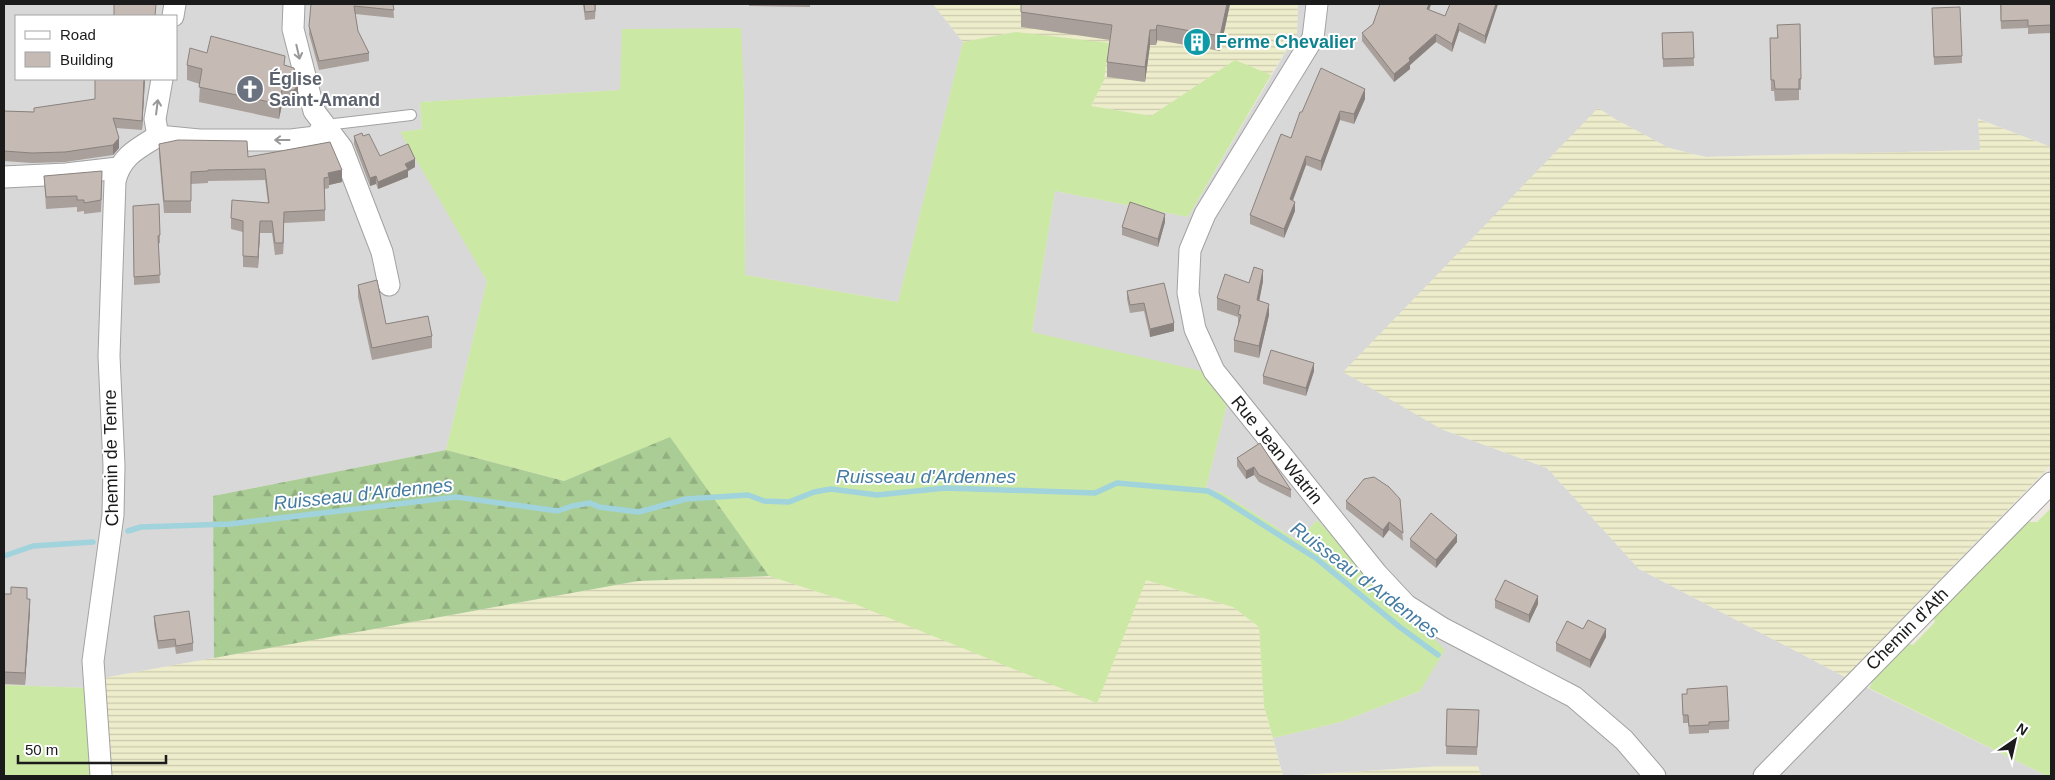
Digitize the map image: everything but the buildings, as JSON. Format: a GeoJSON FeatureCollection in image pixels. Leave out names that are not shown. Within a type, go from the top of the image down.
{"type":"FeatureCollection","features":[{"type":"Feature","properties":{"kind":"street"},"geometry":{"type":"LineString","coordinates":[[294,4],[293,29],[314,112],[342,148],[382,252],[389,285]]}},
{"type":"Feature","properties":{"kind":"street","name":"Rue Jean Watrin"},"geometry":{"type":"LineString","coordinates":[[1317,4],[1312,38],[1206,214],[1190,250],[1188,293],[1195,329],[1202,346],[1214,371],[1241,406],[1377,574],[1406,604],[1442,628],[1574,697],[1624,740],[1655,776]]}},
{"type":"Feature","properties":{"kind":"street"},"geometry":{"type":"LineString","coordinates":[[158,136],[155,119],[162,80]]}},
{"type":"Feature","properties":{"kind":"street"},"geometry":{"type":"LineString","coordinates":[[4,177],[118,168],[124,160],[158,136],[199,140],[291,140],[316,137],[324,126]]}},
{"type":"Feature","properties":{"kind":"street","name":"Chemin de Tenre"},"geometry":{"type":"LineString","coordinates":[[101,776],[93,661],[113,515],[114,466],[109,356],[115,181],[118,168]]}},
{"type":"Feature","properties":{"kind":"street","name":"Chemin d'Ath"},"geometry":{"type":"LineString","coordinates":[[1764,776],[2051,483]]}},
{"type":"Feature","properties":{"kind":"lane"},"geometry":{"type":"LineString","coordinates":[[324,126],[411,115]]}},
{"type":"Feature","properties":{"kind":"shaded area"},"geometry":{"type":"Polygon","coordinates":[[[4,4],[933,4],[963,42],[898,302],[745,275],[744,93],[740,28],[621,90],[420,102],[422,129],[401,132],[487,281],[446,450],[213,496],[214,658],[103,678],[89,688],[4,685],[4,4]]]}},
{"type":"Feature","properties":{"kind":"shaded area"},"geometry":{"type":"Polygon","coordinates":[[[1298,4],[2051,4],[2051,147],[1979,119],[1981,150],[1706,157],[1669,148],[1598,108],[1441,429],[1547,468],[1639,569],[1845,677],[2047,776],[1481,776],[1478,766],[1443,766],[1283,776],[1273,738],[1341,722],[1420,691],[1317,520],[1298,541],[1224,494],[1206,488],[1227,404],[1032,332],[1055,191],[1188,217],[1297,33],[1298,4]]]}},
{"type":"Feature","properties":{"kind":"green space"},"geometry":{"type":"Polygon","coordinates":[[[933,4],[1298,4],[1297,33],[1271,75],[1234,61],[1151,116],[1091,106],[1104,80],[1016,32],[963,42],[933,4]]]}},
{"type":"Feature","properties":{"kind":"green space"},"geometry":{"type":"Polygon","coordinates":[[[741,28],[744,93],[745,275],[898,302],[963,42],[1016,32],[1109,43],[1104,80],[1091,106],[1151,116],[1235,60],[1271,75],[1188,217],[1055,191],[1032,332],[1202,371],[1227,404],[1206,488],[1224,494],[1298,541],[1317,520],[1445,650],[1420,691],[1341,722],[1273,738],[1264,706],[1259,627],[1233,607],[1146,580],[1097,703],[855,604],[769,576],[670,438],[564,481],[446,450],[487,281],[400,132],[422,129],[420,102],[620,90],[622,29],[741,28]]]}},
{"type":"Feature","properties":{"kind":"green space"},"geometry":{"type":"Polygon","coordinates":[[[1598,108],[1669,148],[1706,157],[1980,150],[1978,119],[2051,147],[2051,465],[1845,677],[1639,569],[1547,468],[1441,429],[1343,372],[1598,108]]]}},
{"type":"Feature","properties":{"kind":"green space"},"geometry":{"type":"Polygon","coordinates":[[[670,437],[769,576],[638,581],[214,658],[213,496],[446,450],[564,481],[670,437]]]}},
{"type":"Feature","properties":{"kind":"green space"},"geometry":{"type":"Polygon","coordinates":[[[2051,508],[2051,776],[2047,776],[1869,688],[1879,671],[1906,643],[1913,645],[1935,622],[1933,616],[2028,522],[2037,522],[2051,508]]]}},
{"type":"Feature","properties":{"kind":"green space"},"geometry":{"type":"Polygon","coordinates":[[[769,576],[855,604],[1146,580],[1233,607],[1259,627],[1264,706],[1283,776],[107,776],[103,678],[638,581],[769,576]]]}},
{"type":"Feature","properties":{"kind":"green space"},"geometry":{"type":"Polygon","coordinates":[[[4,685],[89,688],[92,776],[4,776],[4,685]]]}},
{"type":"Feature","properties":{"kind":"green space"},"geometry":{"type":"Polygon","coordinates":[[[1443,766],[1478,766],[1481,776],[1289,776],[1443,766]]]}},
{"type":"Feature","properties":{"kind":"waterway","name":"Ruisseau d'Ardennes"},"geometry":{"type":"LineString","coordinates":[[128,531],[141,527],[230,524],[456,497],[558,511],[590,503],[599,507],[639,512],[686,499],[748,495],[764,501],[789,502],[814,492],[831,489],[877,495],[945,488],[1095,493],[1117,483],[1208,491],[1317,559],[1401,628],[1438,655]]}},
{"type":"Feature","properties":{"kind":"waterway","name":"Ruisseau d'Ardennes"},"geometry":{"type":"LineString","coordinates":[[4,556],[33,546],[93,542]]}},
{"type":"Feature","properties":{"kind":"place","name":"Ferme Chevalier"},"geometry":{"type":"Point","coordinates":[1197,42]}},
{"type":"Feature","properties":{"kind":"place","name":"Église Saint-Amand"},"geometry":{"type":"Point","coordinates":[250,89]}}]}
